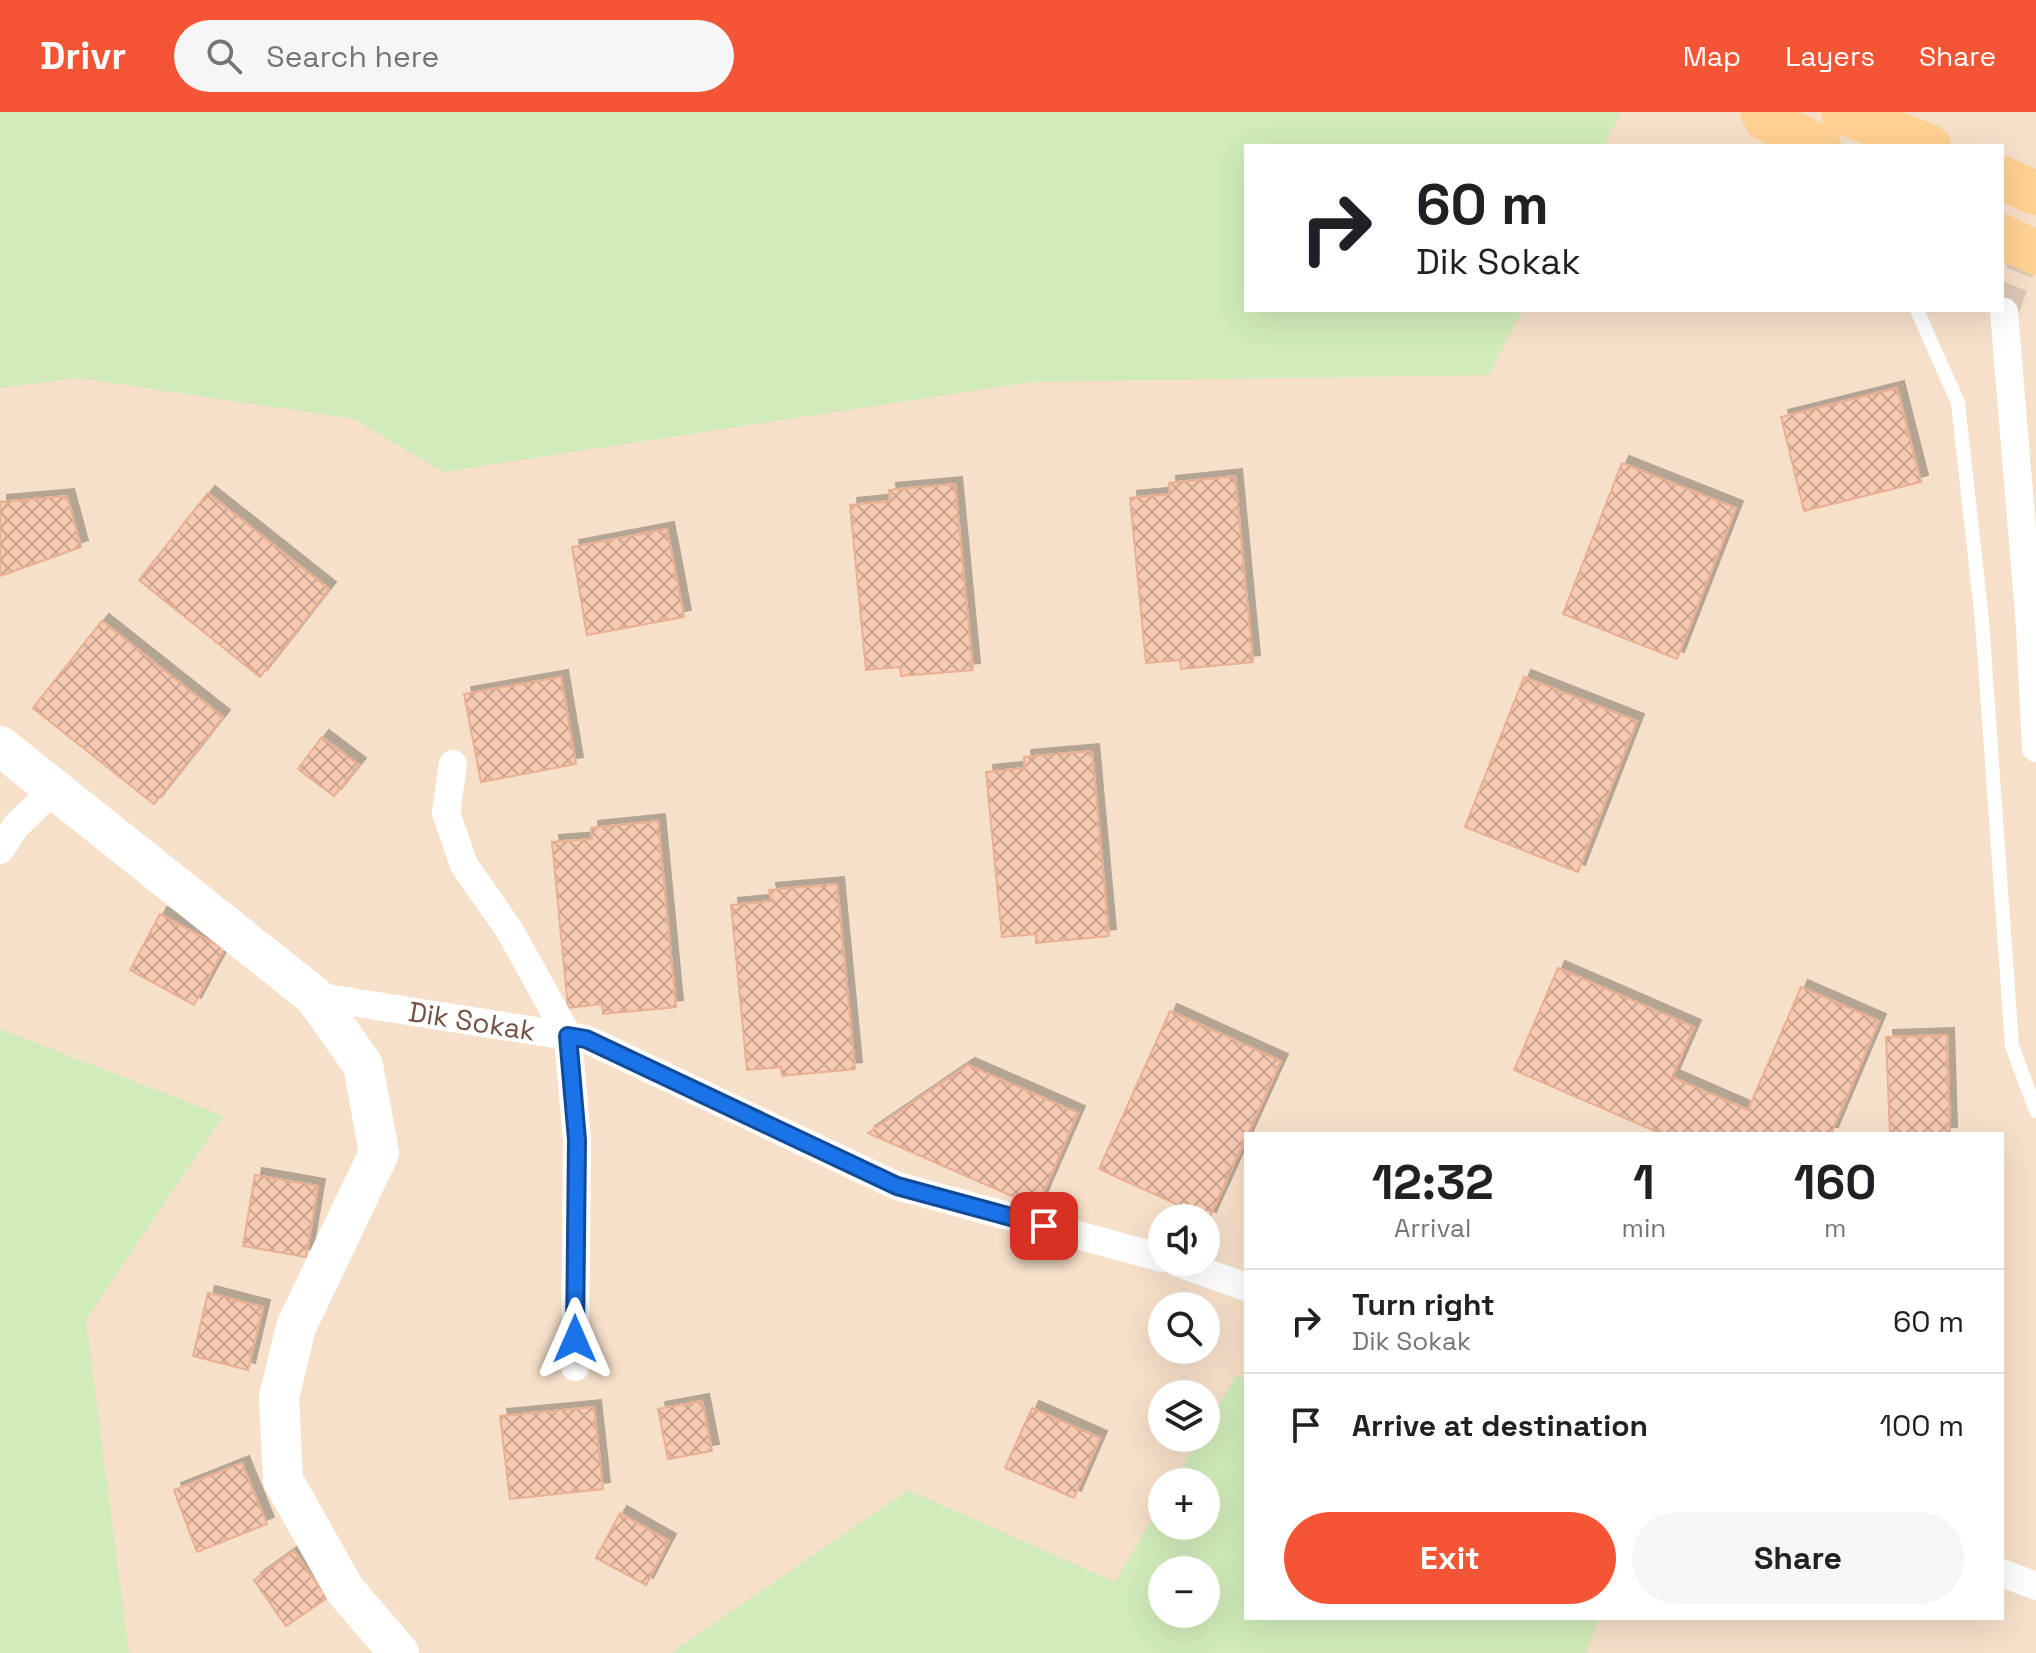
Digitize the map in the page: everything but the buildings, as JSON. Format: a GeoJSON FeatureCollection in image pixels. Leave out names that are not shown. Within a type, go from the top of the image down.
{"type":"FeatureCollection","features":[{"type":"Feature","properties":{"kind":"main road"},"geometry":{"type":"LineString","coordinates":[[1762,112],[1766,119],[1815,144]]}},
{"type":"Feature","properties":{"kind":"main road"},"geometry":{"type":"LineString","coordinates":[[1871,117],[1925,144]]}},
{"type":"Feature","properties":{"kind":"main road"},"geometry":{"type":"LineString","coordinates":[[2004,179],[2036,193]]}},
{"type":"Feature","properties":{"kind":"main road"},"geometry":{"type":"LineString","coordinates":[[2004,237],[2036,253]]}},
{"type":"Feature","properties":{"kind":"street"},"geometry":{"type":"LineString","coordinates":[[2004,312],[2026,459],[2036,748]]}},
{"type":"Feature","properties":{"kind":"street"},"geometry":{"type":"LineString","coordinates":[[0,746],[314,996],[363,1065],[379,1153],[296,1327],[279,1397],[283,1480],[345,1590],[399,1653]]}},
{"type":"Feature","properties":{"kind":"street"},"geometry":{"type":"LineString","coordinates":[[453,764],[446,813],[464,865],[510,931],[568,1036],[577,1140],[575,1367]]}},
{"type":"Feature","properties":{"kind":"street"},"geometry":{"type":"LineString","coordinates":[[0,850],[16,826],[54,789]]}},
{"type":"Feature","properties":{"kind":"street","name":"Dik Sokak"},"geometry":{"type":"LineString","coordinates":[[314,996],[586,1039],[897,1186],[1148,1254]]}},
{"type":"Feature","properties":{"kind":"street"},"geometry":{"type":"LineString","coordinates":[[1215,1276],[1244,1286]]}},
{"type":"Feature","properties":{"kind":"street"},"geometry":{"type":"LineString","coordinates":[[2004,1574],[2036,1586]]}},
{"type":"Feature","properties":{"kind":"lane"},"geometry":{"type":"LineString","coordinates":[[1918,312],[1958,403],[1982,621],[2012,1046],[2036,1111]]}},
{"type":"Feature","properties":{"kind":"shaded area"},"geometry":{"type":"Polygon","coordinates":[[[0,112],[2036,112],[2036,1653],[0,1653],[0,112]]]}},
{"type":"Feature","properties":{"kind":"green space"},"geometry":{"type":"Polygon","coordinates":[[[0,112],[1621,112],[1605,144],[1244,144],[1244,312],[1521,312],[1489,375],[1031,382],[443,472],[354,419],[79,378],[0,388],[0,112]]]}},
{"type":"Feature","properties":{"kind":"green space"},"geometry":{"type":"Polygon","coordinates":[[[0,1029],[223,1116],[86,1320],[129,1653],[0,1653],[0,1029]]]}},
{"type":"Feature","properties":{"kind":"green space"},"geometry":{"type":"Polygon","coordinates":[[[1236,1376],[1244,1378],[1244,1620],[1598,1620],[1586,1653],[671,1653],[908,1490],[1115,1582],[1148,1526],[1148,1540],[1220,1540],[1220,1468],[1182,1468],[1192,1452],[1220,1452],[1220,1403],[1236,1376]]]}},
{"type":"Feature","properties":{"kind":"tunnel"},"geometry":{"type":"LineString","coordinates":[[2004,312],[2036,228]]}},
{"type":"Feature","properties":{"kind":"route"},"geometry":{"type":"LineString","coordinates":[[575,1339],[577,1140],[568,1036],[586,1039],[897,1186],[1044,1226]]}}]}
